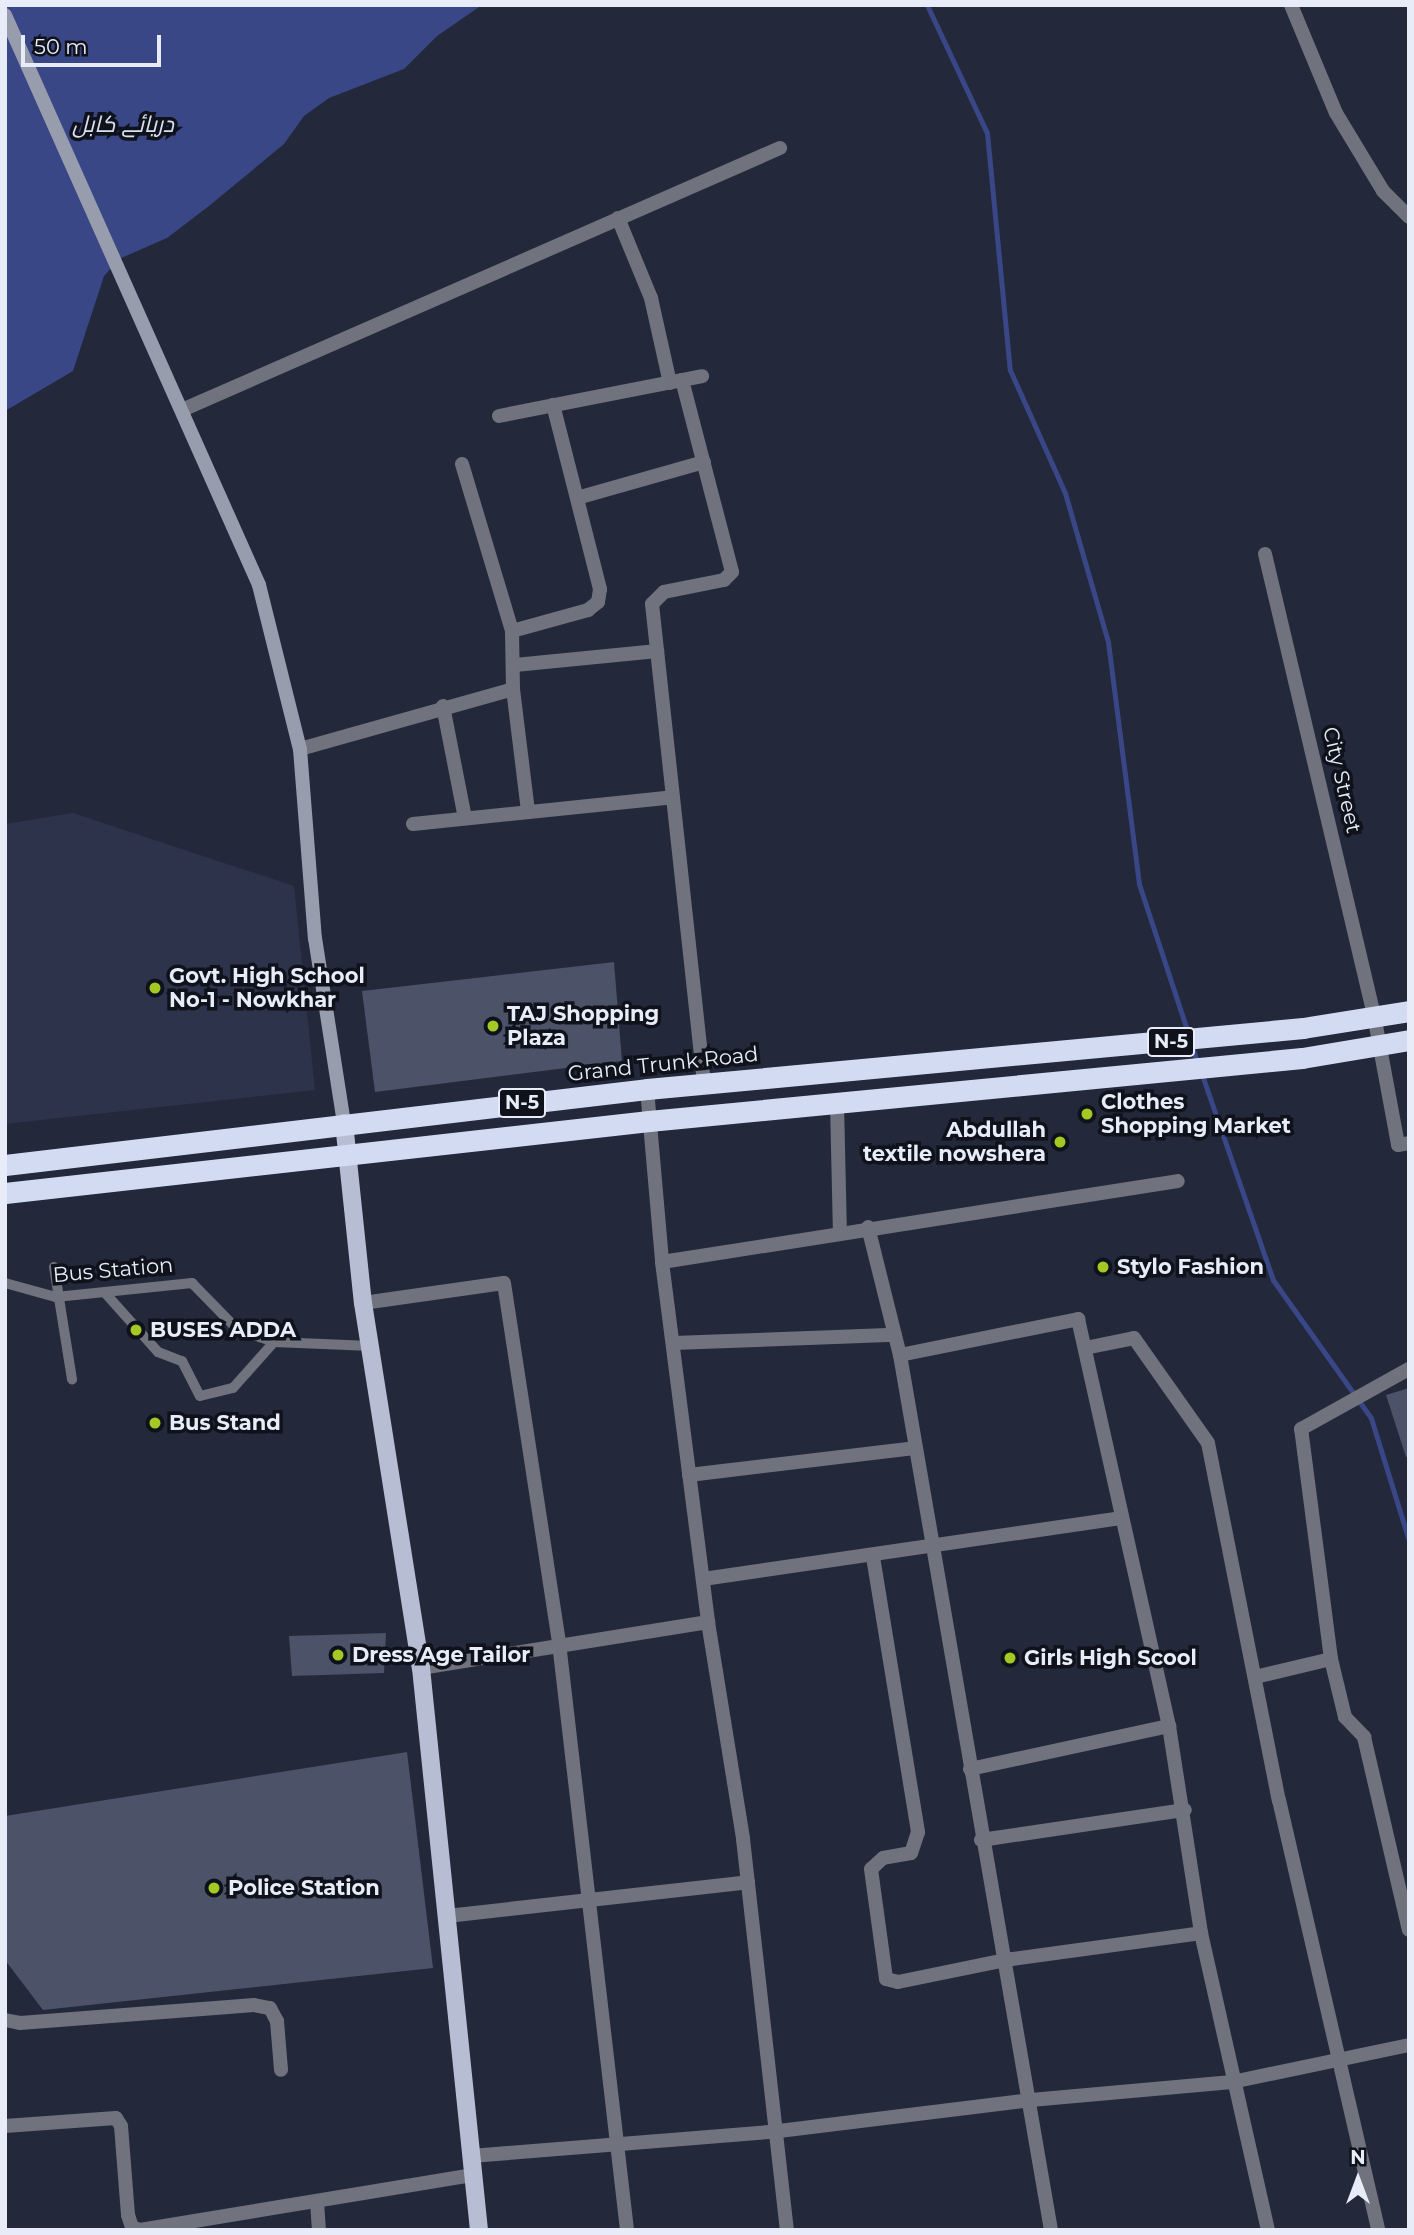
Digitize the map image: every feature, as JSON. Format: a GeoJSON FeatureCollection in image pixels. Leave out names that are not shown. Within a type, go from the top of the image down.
{"type":"FeatureCollection","features":[{"type":"Feature","properties":{"kind":"highway","name":"Grand Trunk Road"},"geometry":{"type":"LineString","coordinates":[[5,1165],[647,1089],[1040,1055],[1303,1028],[1409,1011]]}},
{"type":"Feature","properties":{"kind":"highway","name":"N-5"},"geometry":{"type":"LineString","coordinates":[[5,1193],[348,1158],[649,1121],[1302,1058],[1409,1040]]}},
{"type":"Feature","properties":{"kind":"main road"},"geometry":{"type":"LineString","coordinates":[[344,1123],[363,1303],[372,1346],[421,1668],[479,2230]]}},
{"type":"Feature","properties":{"kind":"street"},"geometry":{"type":"LineString","coordinates":[[1291,5],[1336,113],[1383,191],[1409,217]]}},
{"type":"Feature","properties":{"kind":"street"},"geometry":{"type":"LineString","coordinates":[[5,15],[259,585],[300,749],[315,937],[344,1123]]}},
{"type":"Feature","properties":{"kind":"street"},"geometry":{"type":"LineString","coordinates":[[183,410],[780,148]]}},
{"type":"Feature","properties":{"kind":"street"},"geometry":{"type":"LineString","coordinates":[[618,218],[651,298],[676,382],[705,463],[732,572],[724,580],[654,597],[657,651],[705,1084]]}},
{"type":"Feature","properties":{"kind":"street"},"geometry":{"type":"LineString","coordinates":[[499,416],[702,376]]}},
{"type":"Feature","properties":{"kind":"street"},"geometry":{"type":"LineString","coordinates":[[512,631],[588,610],[598,602],[600,589],[553,405]]}},
{"type":"Feature","properties":{"kind":"street"},"geometry":{"type":"LineString","coordinates":[[577,498],[705,463]]}},
{"type":"Feature","properties":{"kind":"street"},"geometry":{"type":"LineString","coordinates":[[462,464],[512,631],[515,664],[513,690],[528,812]]}},
{"type":"Feature","properties":{"kind":"street","name":"City Street"},"geometry":{"type":"LineString","coordinates":[[1265,554],[1374,1015],[1398,1145],[1409,1143]]}},
{"type":"Feature","properties":{"kind":"street"},"geometry":{"type":"LineString","coordinates":[[515,664],[657,651]]}},
{"type":"Feature","properties":{"kind":"street"},"geometry":{"type":"LineString","coordinates":[[300,749],[443,706],[513,690]]}},
{"type":"Feature","properties":{"kind":"street"},"geometry":{"type":"LineString","coordinates":[[443,706],[465,818]]}},
{"type":"Feature","properties":{"kind":"street"},"geometry":{"type":"LineString","coordinates":[[413,824],[673,797]]}},
{"type":"Feature","properties":{"kind":"street"},"geometry":{"type":"LineString","coordinates":[[647,1089],[662,1262],[708,1622],[748,1882],[779,2132],[787,2230]]}},
{"type":"Feature","properties":{"kind":"street"},"geometry":{"type":"LineString","coordinates":[[836,1103],[840,1231]]}},
{"type":"Feature","properties":{"kind":"street"},"geometry":{"type":"LineString","coordinates":[[662,1262],[840,1231],[1178,1181]]}},
{"type":"Feature","properties":{"kind":"street"},"geometry":{"type":"LineString","coordinates":[[868,1227],[900,1355],[981,1840],[1031,2100],[1051,2230]]}},
{"type":"Feature","properties":{"kind":"street"},"geometry":{"type":"LineString","coordinates":[[363,1303],[504,1283],[559,1643],[620,2144],[627,2230]]}},
{"type":"Feature","properties":{"kind":"street"},"geometry":{"type":"LineString","coordinates":[[900,1355],[1078,1319],[1169,1726],[1185,1810],[1201,1933],[1232,2082],[1268,2230]]}},
{"type":"Feature","properties":{"kind":"street"},"geometry":{"type":"LineString","coordinates":[[673,1343],[895,1335]]}},
{"type":"Feature","properties":{"kind":"street"},"geometry":{"type":"LineString","coordinates":[[1085,1348],[1134,1338],[1208,1443],[1279,1800],[1341,2059],[1378,2230]]}},
{"type":"Feature","properties":{"kind":"street"},"geometry":{"type":"LineString","coordinates":[[1409,1369],[1301,1429],[1331,1659],[1345,1717],[1364,1737],[1409,1930]]}},
{"type":"Feature","properties":{"kind":"street"},"geometry":{"type":"LineString","coordinates":[[690,1475],[914,1448]]}},
{"type":"Feature","properties":{"kind":"street"},"geometry":{"type":"LineString","coordinates":[[703,1579],[931,1549],[1121,1518]]}},
{"type":"Feature","properties":{"kind":"street"},"geometry":{"type":"LineString","coordinates":[[873,1557],[918,1832],[911,1853],[883,1857],[871,1869],[887,1979],[898,1982],[1005,1960],[1201,1933]]}},
{"type":"Feature","properties":{"kind":"street"},"geometry":{"type":"LineString","coordinates":[[421,1668],[559,1643],[708,1622]]}},
{"type":"Feature","properties":{"kind":"street"},"geometry":{"type":"LineString","coordinates":[[1255,1677],[1331,1659]]}},
{"type":"Feature","properties":{"kind":"street"},"geometry":{"type":"LineString","coordinates":[[970,1769],[1169,1726]]}},
{"type":"Feature","properties":{"kind":"street"},"geometry":{"type":"LineString","coordinates":[[981,1840],[1185,1810]]}},
{"type":"Feature","properties":{"kind":"street"},"geometry":{"type":"LineString","coordinates":[[447,1916],[748,1882]]}},
{"type":"Feature","properties":{"kind":"street"},"geometry":{"type":"LineString","coordinates":[[5,2020],[20,2023],[254,2005],[271,2008],[278,2021],[281,2070]]}},
{"type":"Feature","properties":{"kind":"street"},"geometry":{"type":"LineString","coordinates":[[471,2156],[779,2132],[1031,2100],[1232,2082],[1409,2045]]}},
{"type":"Feature","properties":{"kind":"street"},"geometry":{"type":"LineString","coordinates":[[5,2126],[116,2118],[121,2126],[132,2227],[140,2230],[209,2226],[317,2202],[474,2175]]}},
{"type":"Feature","properties":{"kind":"street"},"geometry":{"type":"LineString","coordinates":[[317,2202],[319,2230]]}},
{"type":"Feature","properties":{"kind":"lane"},"geometry":{"type":"LineString","coordinates":[[54,1267],[56,1297],[72,1380]]}},
{"type":"Feature","properties":{"kind":"lane","name":"Bus Station"},"geometry":{"type":"LineString","coordinates":[[5,1283],[56,1297],[106,1294],[192,1283],[238,1330],[274,1342],[372,1346]]}},
{"type":"Feature","properties":{"kind":"lane"},"geometry":{"type":"LineString","coordinates":[[106,1294],[158,1352],[183,1361],[200,1395],[233,1388],[274,1342]]}},
{"type":"Feature","properties":{"kind":"shaded area","name":"Govt. High School No-1 - Nowkhar"},"geometry":{"type":"Polygon","coordinates":[[[73,813],[294,886],[315,1090],[5,1124],[5,824],[73,813]]]}},
{"type":"Feature","properties":{"kind":"water","name":"دریائے کابل"},"geometry":{"type":"Polygon","coordinates":[[[5,5],[482,5],[437,36],[404,69],[329,98],[304,116],[284,144],[209,206],[167,238],[119,259],[104,276],[73,371],[5,411],[5,5]]]}},
{"type":"Feature","properties":{"kind":"building","name":"TAJ Shopping Plaza"},"geometry":{"type":"Polygon","coordinates":[[[614,962],[622,1061],[375,1092],[362,991],[614,962]]]}},
{"type":"Feature","properties":{"kind":"building"},"geometry":{"type":"Polygon","coordinates":[[[1409,1388],[1409,1457],[1406,1457],[1386,1395],[1409,1388]]]}},
{"type":"Feature","properties":{"kind":"building","name":"Dress Age Tailor"},"geometry":{"type":"Polygon","coordinates":[[[386,1633],[384,1673],[292,1676],[289,1636],[386,1633]]]}},
{"type":"Feature","properties":{"kind":"building","name":"Police Station"},"geometry":{"type":"Polygon","coordinates":[[[407,1752],[433,1968],[43,2010],[5,1960],[5,1816],[407,1752]]]}},
{"type":"Feature","properties":{"kind":"waterway"},"geometry":{"type":"LineString","coordinates":[[927,5],[987,133],[1010,370],[1065,493],[1108,642],[1139,884],[1188,1033]]}},
{"type":"Feature","properties":{"kind":"waterway"},"geometry":{"type":"LineString","coordinates":[[1191,1042],[1197,1063]]}},
{"type":"Feature","properties":{"kind":"waterway"},"geometry":{"type":"LineString","coordinates":[[1201,1072],[1273,1280],[1371,1418],[1409,1541]]}},
{"type":"Feature","properties":{"kind":"place","name":"Govt. High School No-1 - Nowkhar"},"geometry":{"type":"Point","coordinates":[155,988]}},
{"type":"Feature","properties":{"kind":"place","name":"TAJ Shopping Plaza"},"geometry":{"type":"Point","coordinates":[493,1026]}},
{"type":"Feature","properties":{"kind":"place","name":"Clothes Shopping Market"},"geometry":{"type":"Point","coordinates":[1087,1114]}},
{"type":"Feature","properties":{"kind":"place","name":"Abdullah textile nowshera"},"geometry":{"type":"Point","coordinates":[1060,1142]}},
{"type":"Feature","properties":{"kind":"place","name":"Stylo Fashion"},"geometry":{"type":"Point","coordinates":[1103,1267]}},
{"type":"Feature","properties":{"kind":"place","name":"BUSES ADDA"},"geometry":{"type":"Point","coordinates":[136,1330]}},
{"type":"Feature","properties":{"kind":"place","name":"Bus Stand"},"geometry":{"type":"Point","coordinates":[155,1423]}},
{"type":"Feature","properties":{"kind":"place","name":"Dress Age Tailor"},"geometry":{"type":"Point","coordinates":[338,1655]}},
{"type":"Feature","properties":{"kind":"place","name":"Girls High Scool"},"geometry":{"type":"Point","coordinates":[1010,1658]}},
{"type":"Feature","properties":{"kind":"place","name":"Police Station"},"geometry":{"type":"Point","coordinates":[214,1888]}}]}
